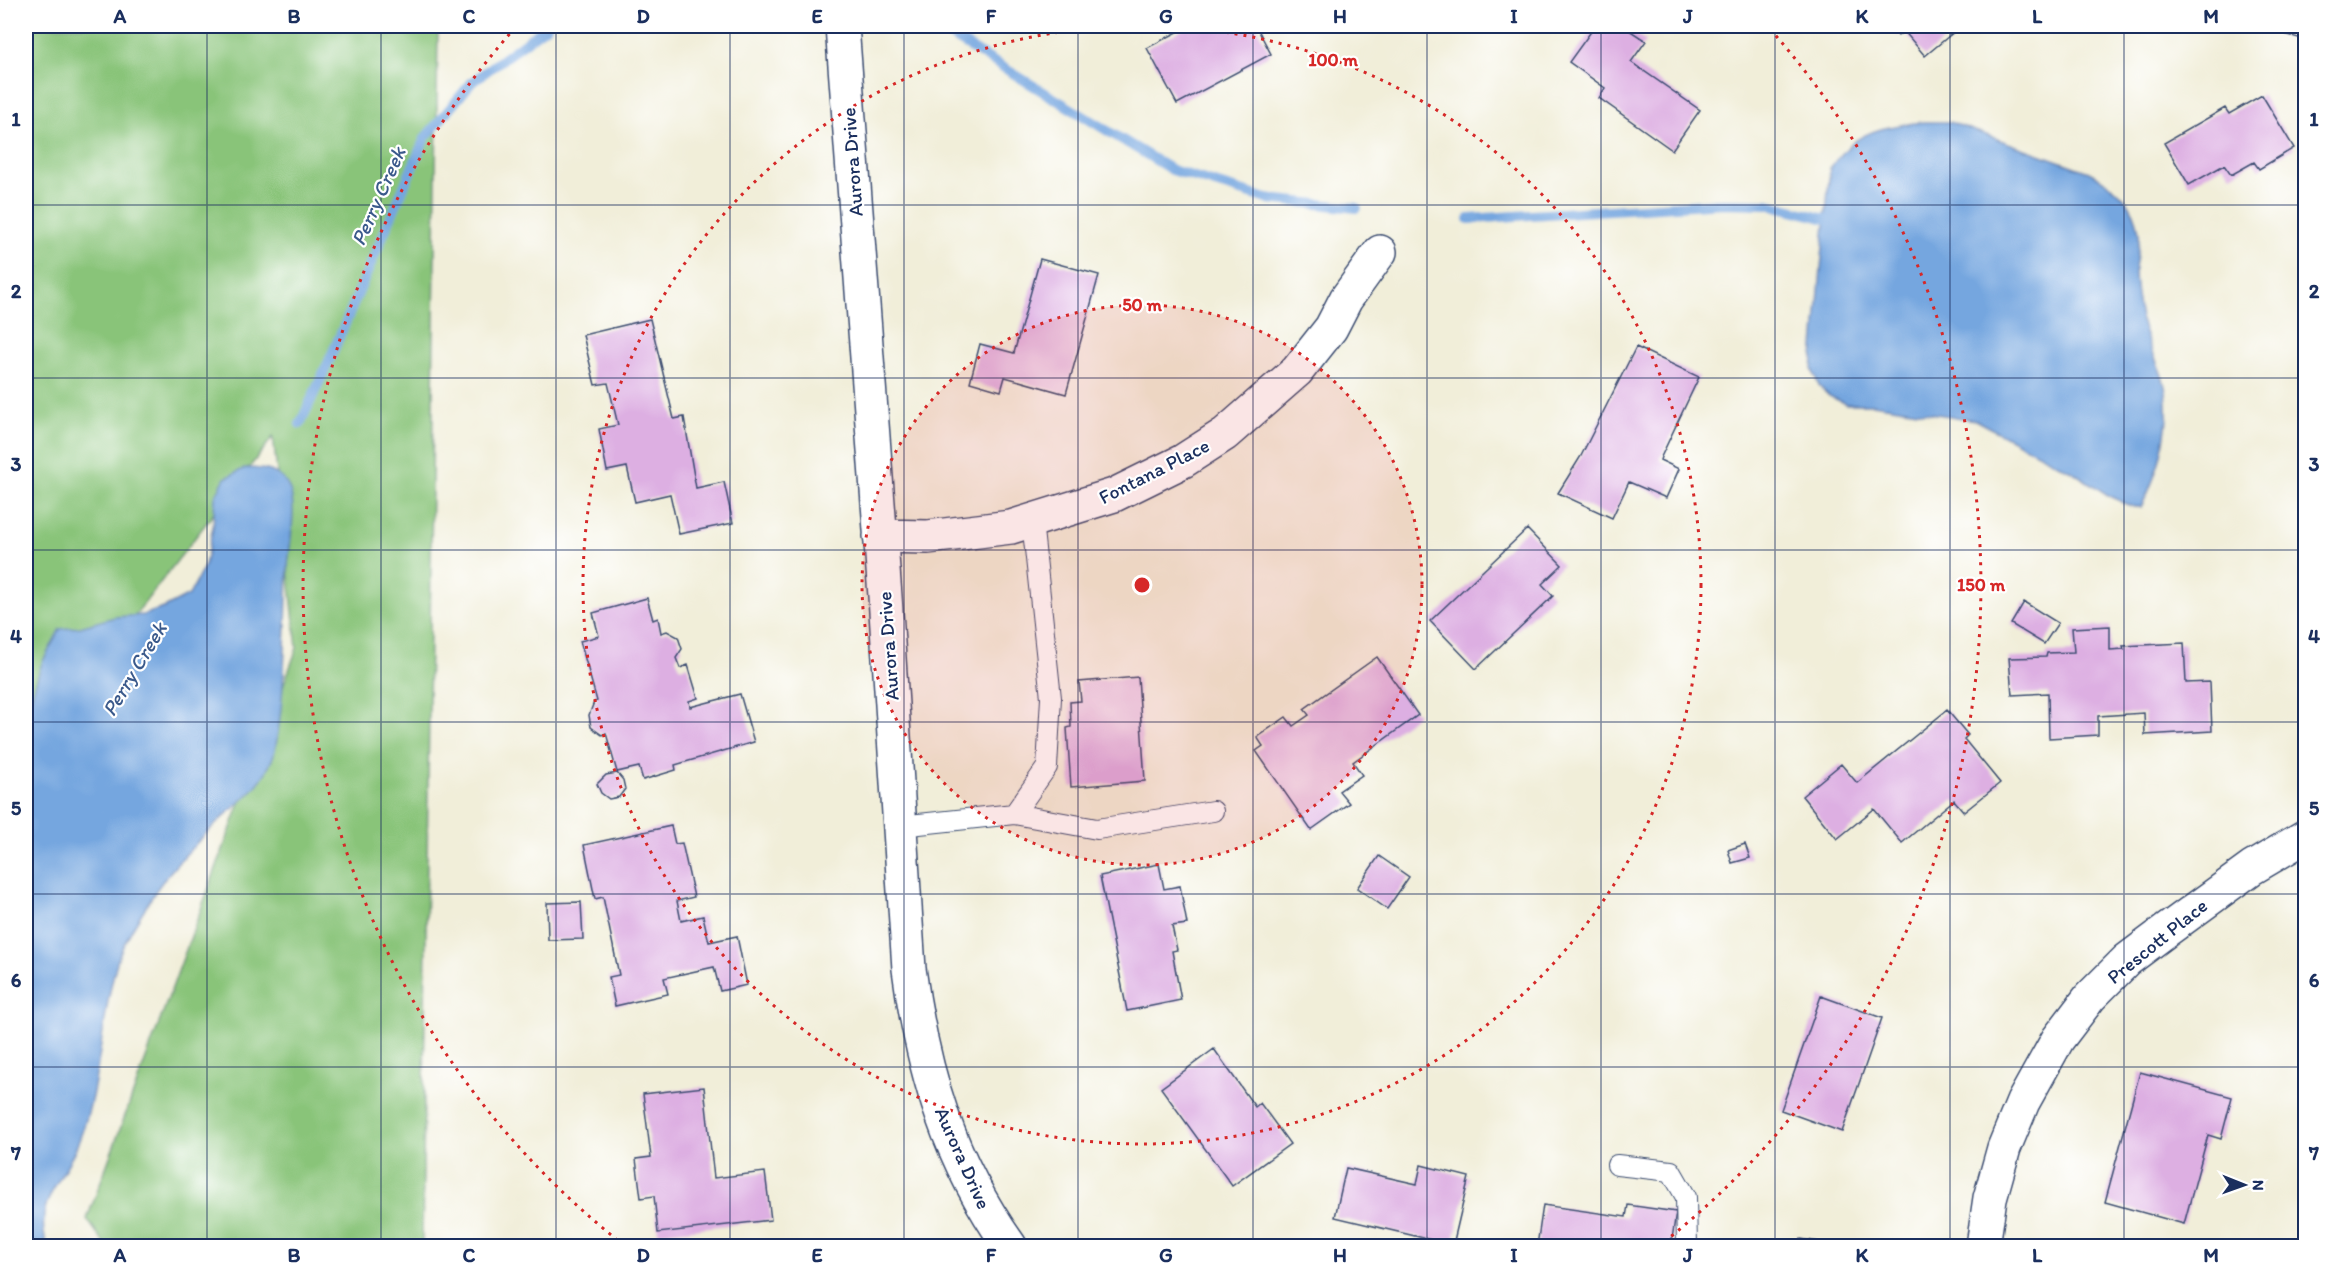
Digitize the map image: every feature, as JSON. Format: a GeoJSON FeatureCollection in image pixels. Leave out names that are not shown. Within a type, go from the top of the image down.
{"type":"FeatureCollection","features":[{"type":"Feature","properties":{"kind":"street","name":"Aurora Drive"},"geometry":{"type":"LineString","coordinates":[[842,26],[909,969],[916,1020],[927,1068],[945,1127],[991,1218],[1010,1246]]}},
{"type":"Feature","properties":{"kind":"street","name":"Fontana Place"},"geometry":{"type":"LineString","coordinates":[[880,536],[928,537],[1011,527],[1114,495],[1183,461],[1225,434],[1297,371],[1331,328],[1346,299],[1380,252]]}},
{"type":"Feature","properties":{"kind":"street","name":"Prescott Place"},"geometry":{"type":"LineString","coordinates":[[1983,1246],[1990,1198],[2004,1148],[2023,1102],[2058,1039],[2090,997],[2127,960],[2159,936],[2252,868],[2306,836]]}},
{"type":"Feature","properties":{"kind":"lane"},"geometry":{"type":"LineString","coordinates":[[1014,813],[1047,767],[1051,698],[1032,521]]}},
{"type":"Feature","properties":{"kind":"lane"},"geometry":{"type":"LineString","coordinates":[[900,826],[1014,813],[1097,829],[1213,812]]}},
{"type":"Feature","properties":{"kind":"lane"},"geometry":{"type":"LineString","coordinates":[[1617,1165],[1671,1171],[1686,1197],[1687,1246]]}},
{"type":"Feature","properties":{"kind":"green space"},"geometry":{"type":"Polygon","coordinates":[[[26,26],[438,26],[422,1246],[106,1246],[87,1219],[297,648],[273,437],[26,756],[26,26]]]}},
{"type":"Feature","properties":{"kind":"water"},"geometry":{"type":"Polygon","coordinates":[[[1922,122],[1950,122],[2089,172],[2115,189],[2133,212],[2139,233],[2135,269],[2141,319],[2163,379],[2167,411],[2159,462],[2141,507],[2134,507],[2111,497],[2073,472],[1975,420],[1873,404],[1846,404],[1829,396],[1819,386],[1812,369],[1830,168],[1849,146],[1865,135],[1884,128],[1922,122]]]}},
{"type":"Feature","properties":{"kind":"water"},"geometry":{"type":"Polygon","coordinates":[[[245,468],[265,470],[282,478],[290,490],[293,507],[283,690],[273,757],[256,786],[201,839],[163,881],[125,942],[112,980],[96,1079],[84,1127],[69,1163],[46,1206],[44,1231],[47,1246],[26,1246],[26,714],[42,663],[60,629],[80,627],[115,617],[143,615],[166,607],[189,595],[205,565],[213,527],[215,497],[225,478],[245,468]]]}},
{"type":"Feature","properties":{"kind":"building"},"geometry":{"type":"Polygon","coordinates":[[[1189,26],[1256,26],[1271,54],[1177,104],[1147,48],[1189,26]]]}},
{"type":"Feature","properties":{"kind":"building"},"geometry":{"type":"Polygon","coordinates":[[[1595,26],[1623,26],[1646,41],[1631,62],[1700,110],[1672,150],[1599,98],[1605,88],[1569,62],[1595,26]]]}},
{"type":"Feature","properties":{"kind":"building"},"geometry":{"type":"Polygon","coordinates":[[[1890,26],[1961,26],[1925,56],[1904,31],[1898,36],[1890,26]]]}},
{"type":"Feature","properties":{"kind":"building"},"geometry":{"type":"Polygon","coordinates":[[[2264,26],[2306,26],[2306,40],[2263,28],[2264,26]]]}},
{"type":"Feature","properties":{"kind":"building"},"geometry":{"type":"Polygon","coordinates":[[[2262,95],[2294,148],[2259,169],[2254,162],[2231,175],[2224,165],[2189,185],[2164,143],[2225,108],[2229,114],[2262,95]]]}},
{"type":"Feature","properties":{"kind":"building"},"geometry":{"type":"Polygon","coordinates":[[[1040,259],[1099,275],[1066,394],[1005,377],[1001,391],[970,382],[980,344],[1014,353],[1040,259]]]}},
{"type":"Feature","properties":{"kind":"building"},"geometry":{"type":"Polygon","coordinates":[[[650,319],[674,419],[684,417],[696,488],[724,482],[733,523],[679,534],[670,494],[635,502],[627,467],[607,471],[599,429],[618,425],[608,383],[595,385],[583,335],[650,319]]]}},
{"type":"Feature","properties":{"kind":"building"},"geometry":{"type":"Polygon","coordinates":[[[1636,347],[1699,377],[1660,460],[1679,469],[1666,498],[1629,482],[1612,518],[1558,493],[1581,456],[1636,347]]]}},
{"type":"Feature","properties":{"kind":"building"},"geometry":{"type":"Polygon","coordinates":[[[1527,529],[1562,565],[1542,584],[1553,596],[1476,669],[1430,621],[1527,529]]]}},
{"type":"Feature","properties":{"kind":"building"},"geometry":{"type":"Polygon","coordinates":[[[647,598],[653,620],[658,618],[661,633],[667,631],[678,637],[682,649],[676,658],[680,668],[688,665],[698,698],[689,701],[690,707],[740,694],[754,742],[675,765],[676,770],[643,780],[639,767],[617,772],[606,733],[602,735],[591,727],[589,715],[594,702],[597,701],[580,641],[599,636],[593,613],[647,598]]]}},
{"type":"Feature","properties":{"kind":"building"},"geometry":{"type":"Polygon","coordinates":[[[2024,602],[2058,623],[2044,644],[2011,624],[2024,602]]]}},
{"type":"Feature","properties":{"kind":"building"},"geometry":{"type":"Polygon","coordinates":[[[2110,626],[2110,650],[2124,649],[2123,646],[2184,643],[2186,683],[2210,682],[2212,731],[2145,735],[2144,713],[2098,716],[2098,735],[2049,738],[2048,693],[2012,695],[2009,658],[2046,657],[2047,653],[2074,652],[2072,628],[2110,626]]]}},
{"type":"Feature","properties":{"kind":"building"},"geometry":{"type":"Polygon","coordinates":[[[1377,657],[1418,715],[1353,762],[1362,775],[1339,791],[1349,803],[1311,830],[1256,751],[1263,746],[1257,737],[1286,717],[1293,726],[1309,715],[1304,709],[1377,657]]]}},
{"type":"Feature","properties":{"kind":"building"},"geometry":{"type":"Polygon","coordinates":[[[1138,677],[1145,781],[1071,787],[1067,728],[1071,727],[1070,702],[1081,701],[1079,682],[1138,677]]]}},
{"type":"Feature","properties":{"kind":"building"},"geometry":{"type":"Polygon","coordinates":[[[1947,710],[1968,735],[1964,739],[2000,783],[1964,812],[1954,800],[1902,843],[1874,809],[1837,839],[1802,796],[1841,764],[1857,783],[1947,710]]]}},
{"type":"Feature","properties":{"kind":"building"},"geometry":{"type":"Polygon","coordinates":[[[617,773],[623,780],[625,789],[619,797],[609,799],[601,793],[597,784],[606,775],[617,773]]]}},
{"type":"Feature","properties":{"kind":"building"},"geometry":{"type":"Polygon","coordinates":[[[671,826],[675,844],[682,843],[694,897],[677,901],[681,921],[703,916],[709,942],[737,936],[747,985],[720,991],[714,967],[664,978],[668,994],[615,1006],[609,977],[619,975],[603,897],[595,899],[584,845],[671,826]]]}},
{"type":"Feature","properties":{"kind":"building"},"geometry":{"type":"Polygon","coordinates":[[[1745,844],[1750,858],[1732,863],[1728,850],[1745,844]]]}},
{"type":"Feature","properties":{"kind":"building"},"geometry":{"type":"Polygon","coordinates":[[[1379,856],[1409,877],[1387,909],[1357,888],[1379,856]]]}},
{"type":"Feature","properties":{"kind":"building"},"geometry":{"type":"Polygon","coordinates":[[[1159,864],[1164,889],[1180,886],[1187,924],[1172,926],[1177,950],[1172,951],[1181,1000],[1127,1011],[1100,876],[1159,864]]]}},
{"type":"Feature","properties":{"kind":"building"},"geometry":{"type":"Polygon","coordinates":[[[581,902],[583,939],[548,940],[547,903],[581,902]]]}},
{"type":"Feature","properties":{"kind":"building"},"geometry":{"type":"Polygon","coordinates":[[[1821,996],[1882,1018],[1842,1132],[1781,1110],[1821,996]]]}},
{"type":"Feature","properties":{"kind":"building"},"geometry":{"type":"Polygon","coordinates":[[[1214,1049],[1255,1107],[1260,1103],[1290,1144],[1232,1186],[1161,1088],[1214,1049]]]}},
{"type":"Feature","properties":{"kind":"building"},"geometry":{"type":"Polygon","coordinates":[[[2140,1072],[2232,1097],[2221,1139],[2208,1135],[2184,1224],[2105,1202],[2140,1072]]]}},
{"type":"Feature","properties":{"kind":"building"},"geometry":{"type":"Polygon","coordinates":[[[704,1087],[714,1178],[765,1172],[771,1220],[658,1233],[654,1196],[641,1198],[636,1159],[651,1157],[643,1094],[704,1087]]]}},
{"type":"Feature","properties":{"kind":"building"},"geometry":{"type":"Polygon","coordinates":[[[1421,1165],[1469,1177],[1453,1245],[1335,1217],[1346,1168],[1417,1184],[1421,1165]]]}},
{"type":"Feature","properties":{"kind":"building"},"geometry":{"type":"Polygon","coordinates":[[[1543,1205],[1626,1217],[1628,1205],[1676,1212],[1671,1246],[1537,1246],[1543,1205]]]}},
{"type":"Feature","properties":{"kind":"building"},"geometry":{"type":"Polygon","coordinates":[[[1801,1239],[1838,1245],[1838,1246],[1800,1246],[1801,1239]]]}},
{"type":"Feature","properties":{"kind":"waterway","name":"Perry Creek"},"geometry":{"type":"LineString","coordinates":[[300,424],[425,138],[472,82],[547,26]]}},
{"type":"Feature","properties":{"kind":"waterway"},"geometry":{"type":"LineString","coordinates":[[935,26],[1172,170],[1267,199],[1357,208]]}},
{"type":"Feature","properties":{"kind":"waterway"},"geometry":{"type":"LineString","coordinates":[[1469,219],[1723,203],[1768,204],[1826,219]]}}]}
